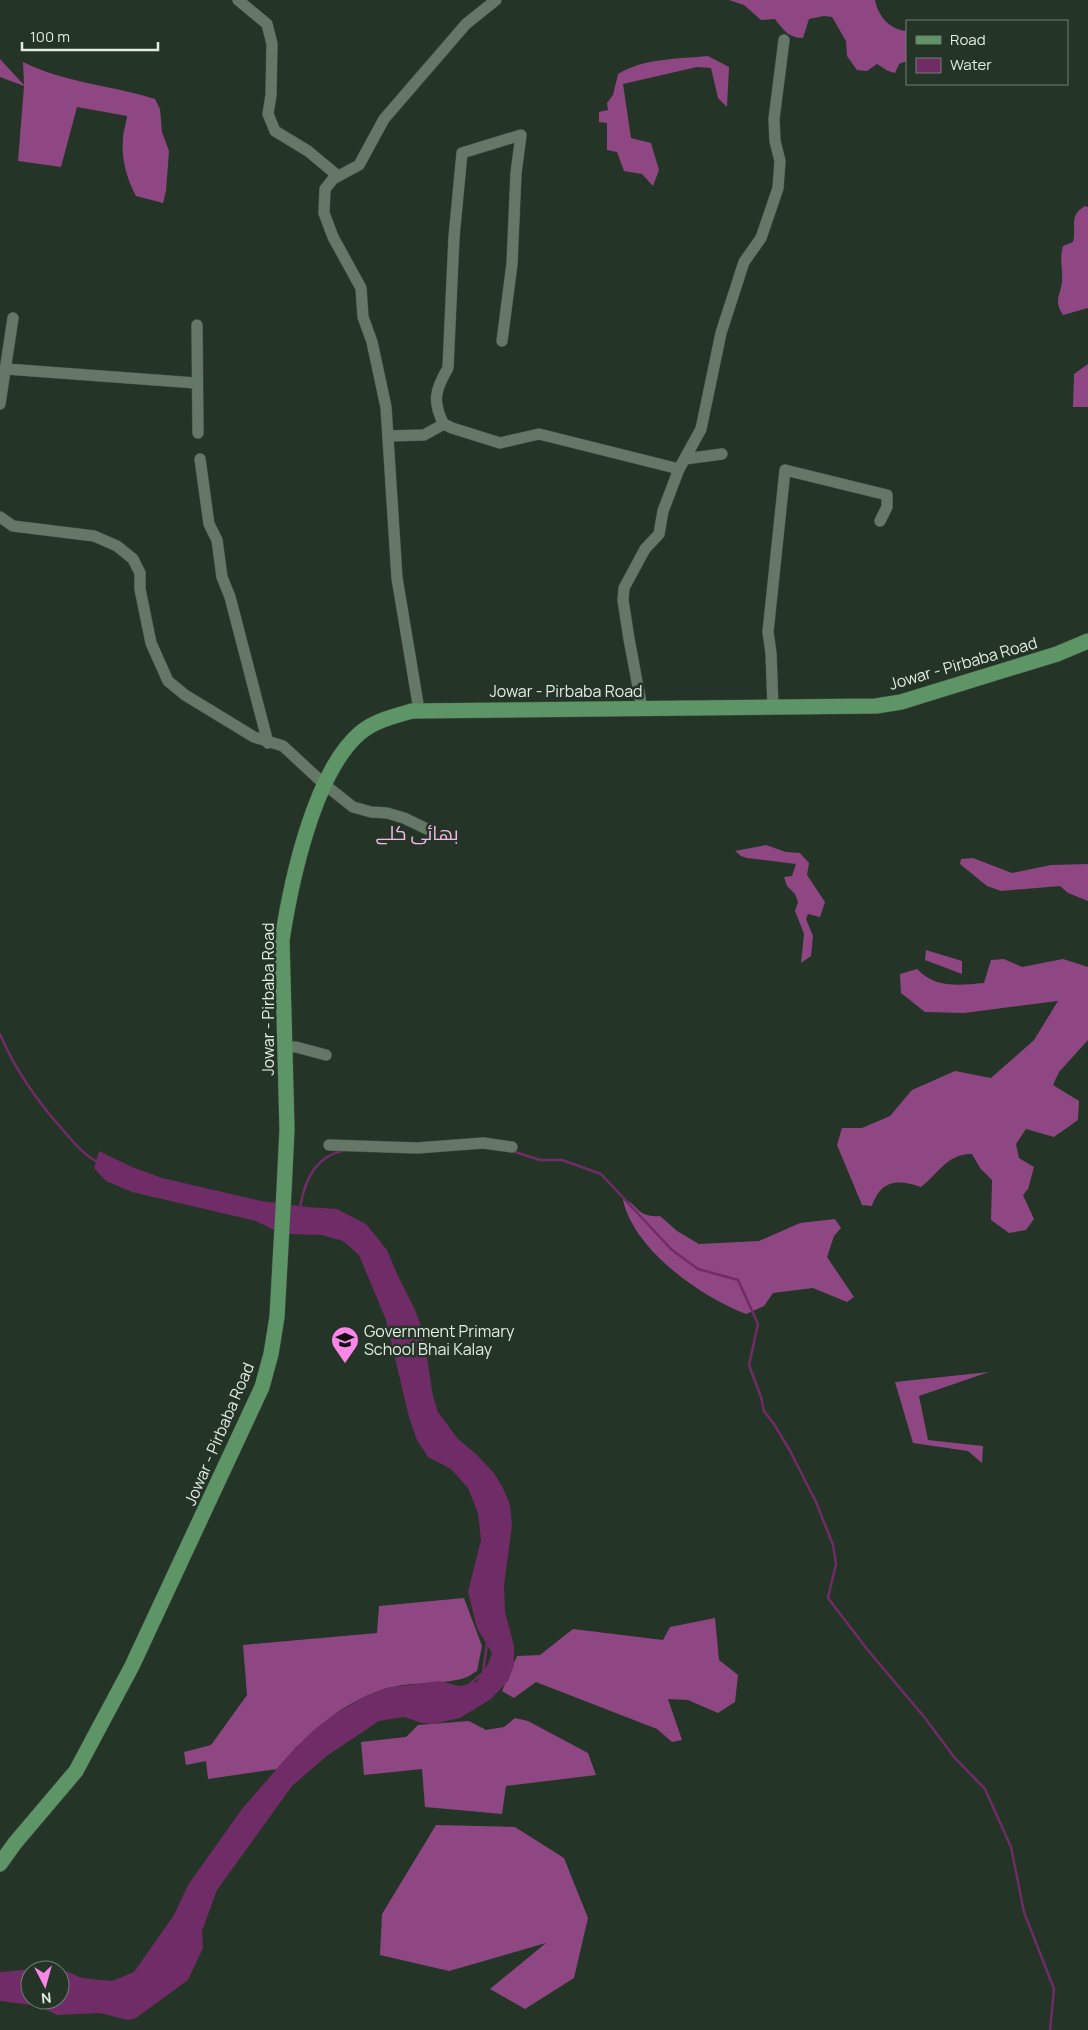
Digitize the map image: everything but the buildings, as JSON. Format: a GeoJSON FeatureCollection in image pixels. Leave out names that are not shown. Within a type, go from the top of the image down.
{"type":"FeatureCollection","features":[{"type":"Feature","properties":{"kind":"main road","name":"Jowar - Pirbaba Road"},"geometry":{"type":"LineString","coordinates":[[0,1864],[15,1843],[76,1771],[132,1666],[262,1387],[272,1354],[277,1317],[287,1128],[282,940],[286,912],[306,833],[324,784],[340,754],[360,732],[382,720],[419,710],[876,706],[902,702],[1057,654],[1088,641]]}},
{"type":"Feature","properties":{"kind":"street"},"geometry":{"type":"LineString","coordinates":[[238,0],[267,24],[272,44],[271,95],[268,114],[275,131],[308,151],[338,176]]}},
{"type":"Feature","properties":{"kind":"street"},"geometry":{"type":"LineString","coordinates":[[419,710],[397,578],[386,407],[372,342],[363,317],[361,288],[333,237],[324,214],[325,189],[338,176],[360,165],[384,119],[466,24],[496,0]]}},
{"type":"Feature","properties":{"kind":"street"},"geometry":{"type":"LineString","coordinates":[[642,708],[623,600],[624,588],[646,549],[659,534],[663,511],[682,464],[701,428],[721,334],[744,262],[761,238],[778,188],[780,161],[775,142],[774,119],[784,40]]}},
{"type":"Feature","properties":{"kind":"street"},"geometry":{"type":"LineString","coordinates":[[502,341],[512,264],[516,174],[521,135],[462,153],[454,237],[448,368],[437,387],[437,410],[444,424],[500,444],[539,434],[631,458],[682,464],[722,454]]}},
{"type":"Feature","properties":{"kind":"street"},"geometry":{"type":"LineString","coordinates":[[0,404],[13,318]]}},
{"type":"Feature","properties":{"kind":"street"},"geometry":{"type":"LineString","coordinates":[[197,325],[196,383],[198,433]]}},
{"type":"Feature","properties":{"kind":"street"},"geometry":{"type":"LineString","coordinates":[[6,369],[196,383]]}},
{"type":"Feature","properties":{"kind":"street"},"geometry":{"type":"LineString","coordinates":[[388,436],[424,435],[444,424]]}},
{"type":"Feature","properties":{"kind":"street"},"geometry":{"type":"LineString","coordinates":[[200,459],[209,524],[217,540],[222,577],[230,597],[268,743]]}},
{"type":"Feature","properties":{"kind":"street"},"geometry":{"type":"LineString","coordinates":[[773,707],[771,653],[768,632],[785,470],[887,495],[887,507],[880,521]]}},
{"type":"Feature","properties":{"kind":"street"},"geometry":{"type":"LineString","coordinates":[[0,517],[12,526],[94,536],[117,546],[133,558],[140,573],[140,589],[151,643],[168,681],[184,695],[220,718],[254,737],[268,743],[283,746],[324,784],[353,807],[371,812],[387,812],[427,829]]}},
{"type":"Feature","properties":{"kind":"street"},"geometry":{"type":"LineString","coordinates":[[284,1046],[296,1047],[326,1055]]}},
{"type":"Feature","properties":{"kind":"street"},"geometry":{"type":"LineString","coordinates":[[329,1145],[417,1148],[482,1143],[512,1147]]}},
{"type":"Feature","properties":{"kind":"shaded area"},"geometry":{"type":"Polygon","coordinates":[[[729,0],[875,0],[882,17],[890,25],[906,31],[906,61],[899,64],[895,73],[877,64],[867,71],[857,70],[847,56],[846,41],[832,17],[824,16],[809,19],[803,38],[798,38],[787,33],[775,19],[761,20],[744,5],[729,0]]]}},
{"type":"Feature","properties":{"kind":"shaded area"},"geometry":{"type":"Polygon","coordinates":[[[708,56],[729,67],[727,107],[718,98],[711,68],[697,67],[623,84],[631,138],[651,143],[659,170],[653,186],[642,174],[624,171],[617,152],[607,150],[607,123],[599,122],[599,112],[608,110],[607,103],[613,95],[618,74],[650,62],[708,56]]]}},
{"type":"Feature","properties":{"kind":"shaded area"},"geometry":{"type":"Polygon","coordinates":[[[0,59],[24,85],[23,62],[55,75],[155,99],[160,109],[162,132],[169,151],[166,191],[163,203],[136,196],[130,183],[125,169],[123,154],[123,136],[127,116],[77,107],[61,167],[18,161],[24,86],[0,77],[0,59]]]}},
{"type":"Feature","properties":{"kind":"shaded area"},"geometry":{"type":"Polygon","coordinates":[[[1085,206],[1088,207],[1088,308],[1063,315],[1058,301],[1062,281],[1061,260],[1063,246],[1073,242],[1075,218],[1085,206]]]}},
{"type":"Feature","properties":{"kind":"shaded area"},"geometry":{"type":"Polygon","coordinates":[[[1088,364],[1088,407],[1073,407],[1074,374],[1088,364]]]}},
{"type":"Feature","properties":{"kind":"shaded area"},"geometry":{"type":"Polygon","coordinates":[[[766,845],[786,852],[800,853],[809,863],[807,875],[825,902],[820,917],[808,914],[806,919],[813,936],[811,956],[801,963],[804,934],[795,911],[798,902],[795,894],[787,886],[784,877],[792,876],[796,864],[747,858],[735,851],[766,845]]]}},
{"type":"Feature","properties":{"kind":"shaded area"},"geometry":{"type":"Polygon","coordinates":[[[973,858],[1012,873],[1051,865],[1088,864],[1088,901],[1068,893],[1060,886],[1001,891],[987,886],[960,864],[961,859],[973,858]]]}},
{"type":"Feature","properties":{"kind":"shaded area"},"geometry":{"type":"Polygon","coordinates":[[[926,950],[962,961],[962,974],[925,960],[926,950]]]}},
{"type":"Feature","properties":{"kind":"shaded area"},"geometry":{"type":"Polygon","coordinates":[[[1004,959],[1022,967],[1063,959],[1088,967],[1088,1040],[1059,1072],[1053,1085],[1079,1101],[1078,1120],[1054,1137],[1026,1129],[1016,1144],[1019,1158],[1034,1167],[1028,1189],[1023,1195],[1034,1219],[1026,1230],[1009,1233],[991,1220],[992,1180],[980,1168],[972,1154],[956,1157],[944,1165],[921,1187],[904,1183],[891,1184],[885,1186],[880,1191],[872,1206],[862,1205],[837,1145],[842,1128],[862,1128],[890,1116],[912,1090],[955,1071],[991,1078],[1034,1040],[1058,1001],[964,1013],[925,1012],[901,993],[900,974],[917,969],[932,980],[940,983],[957,985],[984,983],[991,960],[1004,959]]]}},
{"type":"Feature","properties":{"kind":"shaded area"},"geometry":{"type":"Polygon","coordinates":[[[623,1200],[628,1201],[646,1215],[660,1216],[677,1231],[699,1244],[759,1241],[800,1223],[835,1219],[841,1228],[834,1236],[827,1257],[854,1297],[847,1302],[813,1288],[773,1293],[764,1306],[746,1314],[709,1296],[690,1284],[655,1254],[641,1237],[630,1219],[623,1200]]]}},
{"type":"Feature","properties":{"kind":"shaded area"},"geometry":{"type":"Polygon","coordinates":[[[989,1372],[919,1396],[928,1440],[983,1446],[982,1463],[968,1451],[913,1443],[895,1382],[989,1372]]]}},
{"type":"Feature","properties":{"kind":"shaded area"},"geometry":{"type":"Polygon","coordinates":[[[464,1598],[482,1646],[477,1671],[469,1676],[451,1681],[403,1685],[384,1689],[366,1696],[349,1705],[317,1728],[277,1769],[208,1779],[206,1761],[186,1765],[184,1752],[211,1745],[247,1695],[243,1645],[377,1633],[379,1606],[464,1598]]]}},
{"type":"Feature","properties":{"kind":"shaded area"},"geometry":{"type":"Polygon","coordinates":[[[715,1618],[719,1660],[738,1675],[735,1702],[718,1713],[688,1700],[668,1699],[682,1740],[672,1742],[657,1729],[536,1682],[514,1698],[502,1691],[517,1656],[540,1655],[573,1629],[663,1640],[670,1627],[715,1618]]]}},
{"type":"Feature","properties":{"kind":"shaded area"},"geometry":{"type":"Polygon","coordinates":[[[515,1718],[528,1721],[588,1753],[596,1775],[506,1786],[502,1814],[425,1807],[422,1769],[364,1775],[361,1742],[406,1737],[418,1725],[469,1721],[486,1730],[504,1727],[515,1718]]]}},
{"type":"Feature","properties":{"kind":"shaded area"},"geometry":{"type":"Polygon","coordinates":[[[436,1825],[515,1827],[564,1858],[588,1918],[574,1978],[525,2009],[490,1989],[546,1943],[449,1971],[380,1955],[382,1914],[436,1825]]]}},
{"type":"Feature","properties":{"kind":"water"},"geometry":{"type":"Polygon","coordinates":[[[99,1151],[132,1167],[162,1178],[261,1201],[337,1209],[366,1224],[387,1250],[416,1312],[423,1332],[433,1396],[438,1412],[458,1439],[494,1473],[510,1505],[512,1526],[504,1585],[505,1612],[514,1646],[514,1665],[508,1681],[491,1699],[460,1718],[433,1724],[422,1723],[404,1717],[379,1721],[328,1755],[292,1786],[217,1890],[202,1931],[203,1948],[188,1980],[136,2018],[128,2020],[100,2013],[57,2015],[47,2010],[70,2010],[70,1973],[82,1978],[112,1981],[134,1972],[174,1915],[188,1885],[242,1809],[295,1748],[315,1729],[335,1714],[362,1698],[386,1688],[439,1681],[460,1686],[477,1682],[488,1664],[492,1653],[477,1628],[468,1592],[481,1540],[478,1513],[468,1488],[451,1469],[428,1457],[417,1440],[409,1417],[386,1320],[359,1255],[343,1241],[322,1235],[288,1234],[256,1221],[132,1192],[106,1181],[94,1168],[99,1151]]]}},
{"type":"Feature","properties":{"kind":"water"},"geometry":{"type":"Polygon","coordinates":[[[20,1970],[20,2004],[0,2001],[0,1972],[20,1970]]]}},
{"type":"Feature","properties":{"kind":"waterway"},"geometry":{"type":"LineString","coordinates":[[0,1034],[27,1085],[44,1108],[71,1140],[99,1163]]}},
{"type":"Feature","properties":{"kind":"waterway"},"geometry":{"type":"LineString","coordinates":[[300,1208],[304,1189],[317,1165],[332,1154],[342,1151]]}},
{"type":"Feature","properties":{"kind":"waterway"},"geometry":{"type":"LineString","coordinates":[[512,1151],[540,1160],[562,1160],[601,1174],[672,1250],[698,1269],[738,1280],[758,1324],[749,1365],[764,1411],[789,1449],[816,1502],[833,1545],[836,1564],[828,1598],[954,1757],[985,1789],[1011,1847],[1024,1912],[1054,1989],[1050,2030]]}},
{"type":"Feature","properties":{"kind":"waterway"},"geometry":{"type":"LineString","coordinates":[[469,1685],[483,1673],[487,1643]]}},
{"type":"Feature","properties":{"kind":"place","name":"Government Primary School Bhai Kalay"},"geometry":{"type":"Point","coordinates":[345,1364]}},
{"type":"Feature","properties":{"kind":"district","name":"بھائی كلے"},"geometry":{"type":"Point","coordinates":[417,833]}}]}
